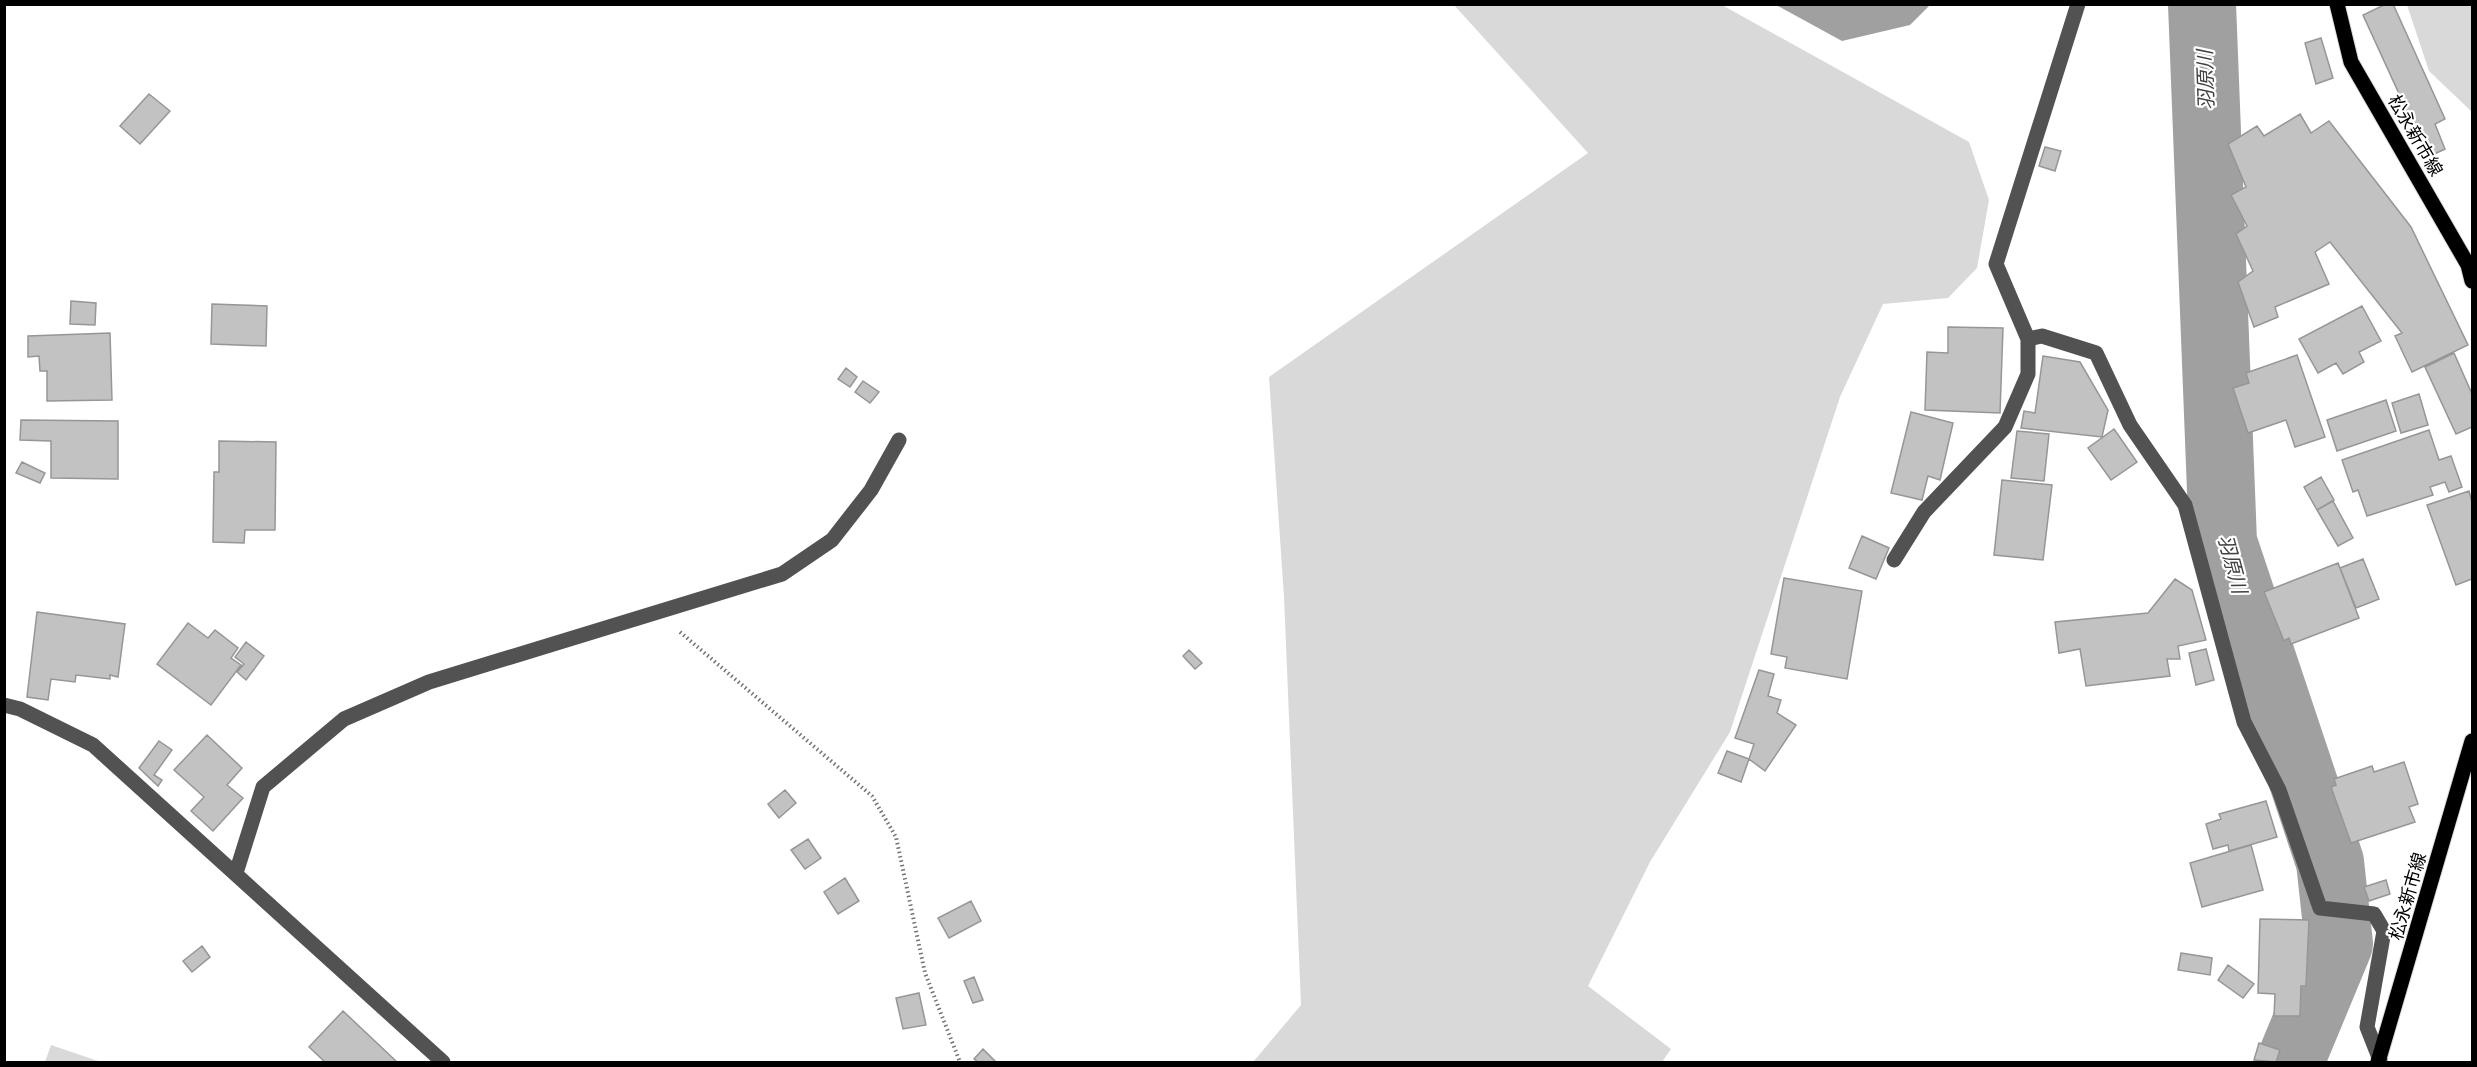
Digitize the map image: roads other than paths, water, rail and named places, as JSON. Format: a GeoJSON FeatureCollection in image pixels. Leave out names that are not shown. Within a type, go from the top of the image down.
{"type":"FeatureCollection","features":[{"type":"Feature","properties":{"kind":"main road","name":"松永新市線"},"geometry":{"type":"LineString","coordinates":[[2337,4],[2351,62],[2468,265],[2472,281]]}},
{"type":"Feature","properties":{"kind":"main road","name":"松永新市線"},"geometry":{"type":"LineString","coordinates":[[2379,1061],[2472,741]]}},
{"type":"Feature","properties":{"kind":"street"},"geometry":{"type":"LineString","coordinates":[[1894,560],[1924,512],[2005,427],[2028,374],[2028,339],[1996,264],[2078,4]]}},
{"type":"Feature","properties":{"kind":"street"},"geometry":{"type":"LineString","coordinates":[[2028,339],[2042,336],[2096,353],[2130,425],[2185,504],[2244,722],[2279,789],[2320,908],[2374,914],[2384,931],[2367,1027],[2379,1061]]}},
{"type":"Feature","properties":{"kind":"street"},"geometry":{"type":"LineString","coordinates":[[236,873],[263,787],[344,719],[429,682],[782,574],[831,540],[871,490],[899,440]]}},
{"type":"Feature","properties":{"kind":"street"},"geometry":{"type":"LineString","coordinates":[[4,705],[21,709],[93,745],[443,1062]]}},
{"type":"Feature","properties":{"kind":"waterway","name":"羽原川"},"geometry":{"type":"LineString","coordinates":[[2202,4],[2223,542],[2330,862],[2339,944],[2290,1062]]}}]}
